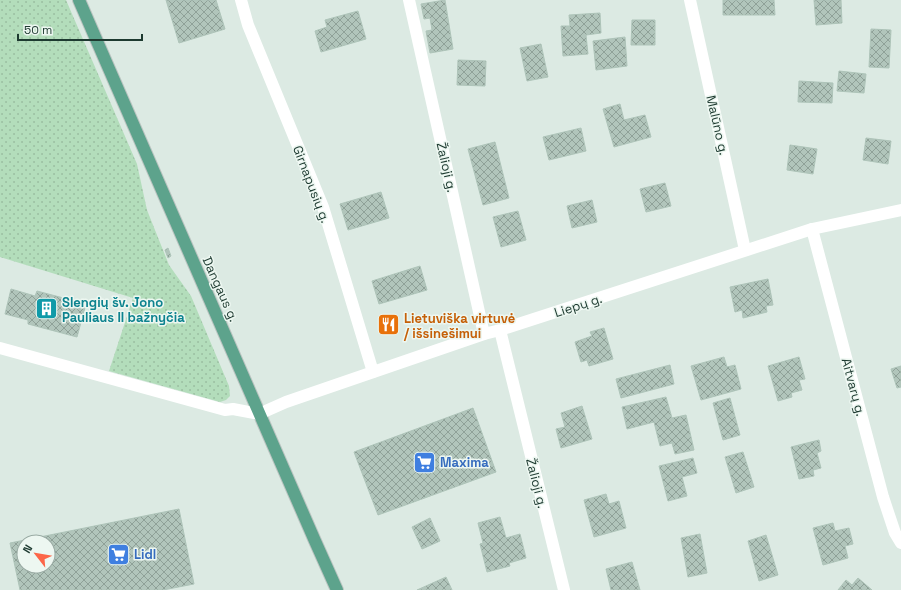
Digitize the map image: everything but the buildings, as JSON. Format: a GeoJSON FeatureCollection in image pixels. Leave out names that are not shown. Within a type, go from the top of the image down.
{"type":"FeatureCollection","features":[{"type":"Feature","properties":{"kind":"main road","name":"Dangaus g."},"geometry":{"type":"LineString","coordinates":[[79,0],[337,590]]}},
{"type":"Feature","properties":{"kind":"street","name":"Girnapusių g."},"geometry":{"type":"LineString","coordinates":[[241,0],[248,25],[323,207],[373,372]]}},
{"type":"Feature","properties":{"kind":"street","name":"Žalioji g."},"geometry":{"type":"LineString","coordinates":[[409,0],[484,334]]}},
{"type":"Feature","properties":{"kind":"street","name":"Malūno g."},"geometry":{"type":"LineString","coordinates":[[690,0],[745,250]]}},
{"type":"Feature","properties":{"kind":"street","name":"Liepų g."},"geometry":{"type":"LineString","coordinates":[[259,414],[286,402],[484,334],[745,250],[812,229],[901,210]]}},
{"type":"Feature","properties":{"kind":"street","name":"Aitvarų g."},"geometry":{"type":"LineString","coordinates":[[812,229],[883,497],[895,533],[901,543]]}},
{"type":"Feature","properties":{"kind":"street","name":"Žalioji g."},"geometry":{"type":"LineString","coordinates":[[500,330],[564,590]]}},
{"type":"Feature","properties":{"kind":"street"},"geometry":{"type":"LineString","coordinates":[[0,348],[217,408],[225,410],[233,409],[259,414]]}},
{"type":"Feature","properties":{"kind":"green space"},"geometry":{"type":"Polygon","coordinates":[[[0,0],[66,0],[137,164],[147,210],[169,265],[191,296],[229,386],[230,396],[226,400],[220,402],[109,371],[133,298],[0,257],[0,0]]]}},
{"type":"Feature","properties":{"kind":"place","name":"Slengių šv. Jono Pauliaus II bažnyčia"},"geometry":{"type":"Point","coordinates":[46,309]}},
{"type":"Feature","properties":{"kind":"place","name":"Lietuviška virtuvė / išsinešimui"},"geometry":{"type":"Point","coordinates":[389,325]}},
{"type":"Feature","properties":{"kind":"place","name":"Maxima"},"geometry":{"type":"Point","coordinates":[425,462]}},
{"type":"Feature","properties":{"kind":"place","name":"Lidl"},"geometry":{"type":"Point","coordinates":[118,554]}}]}
